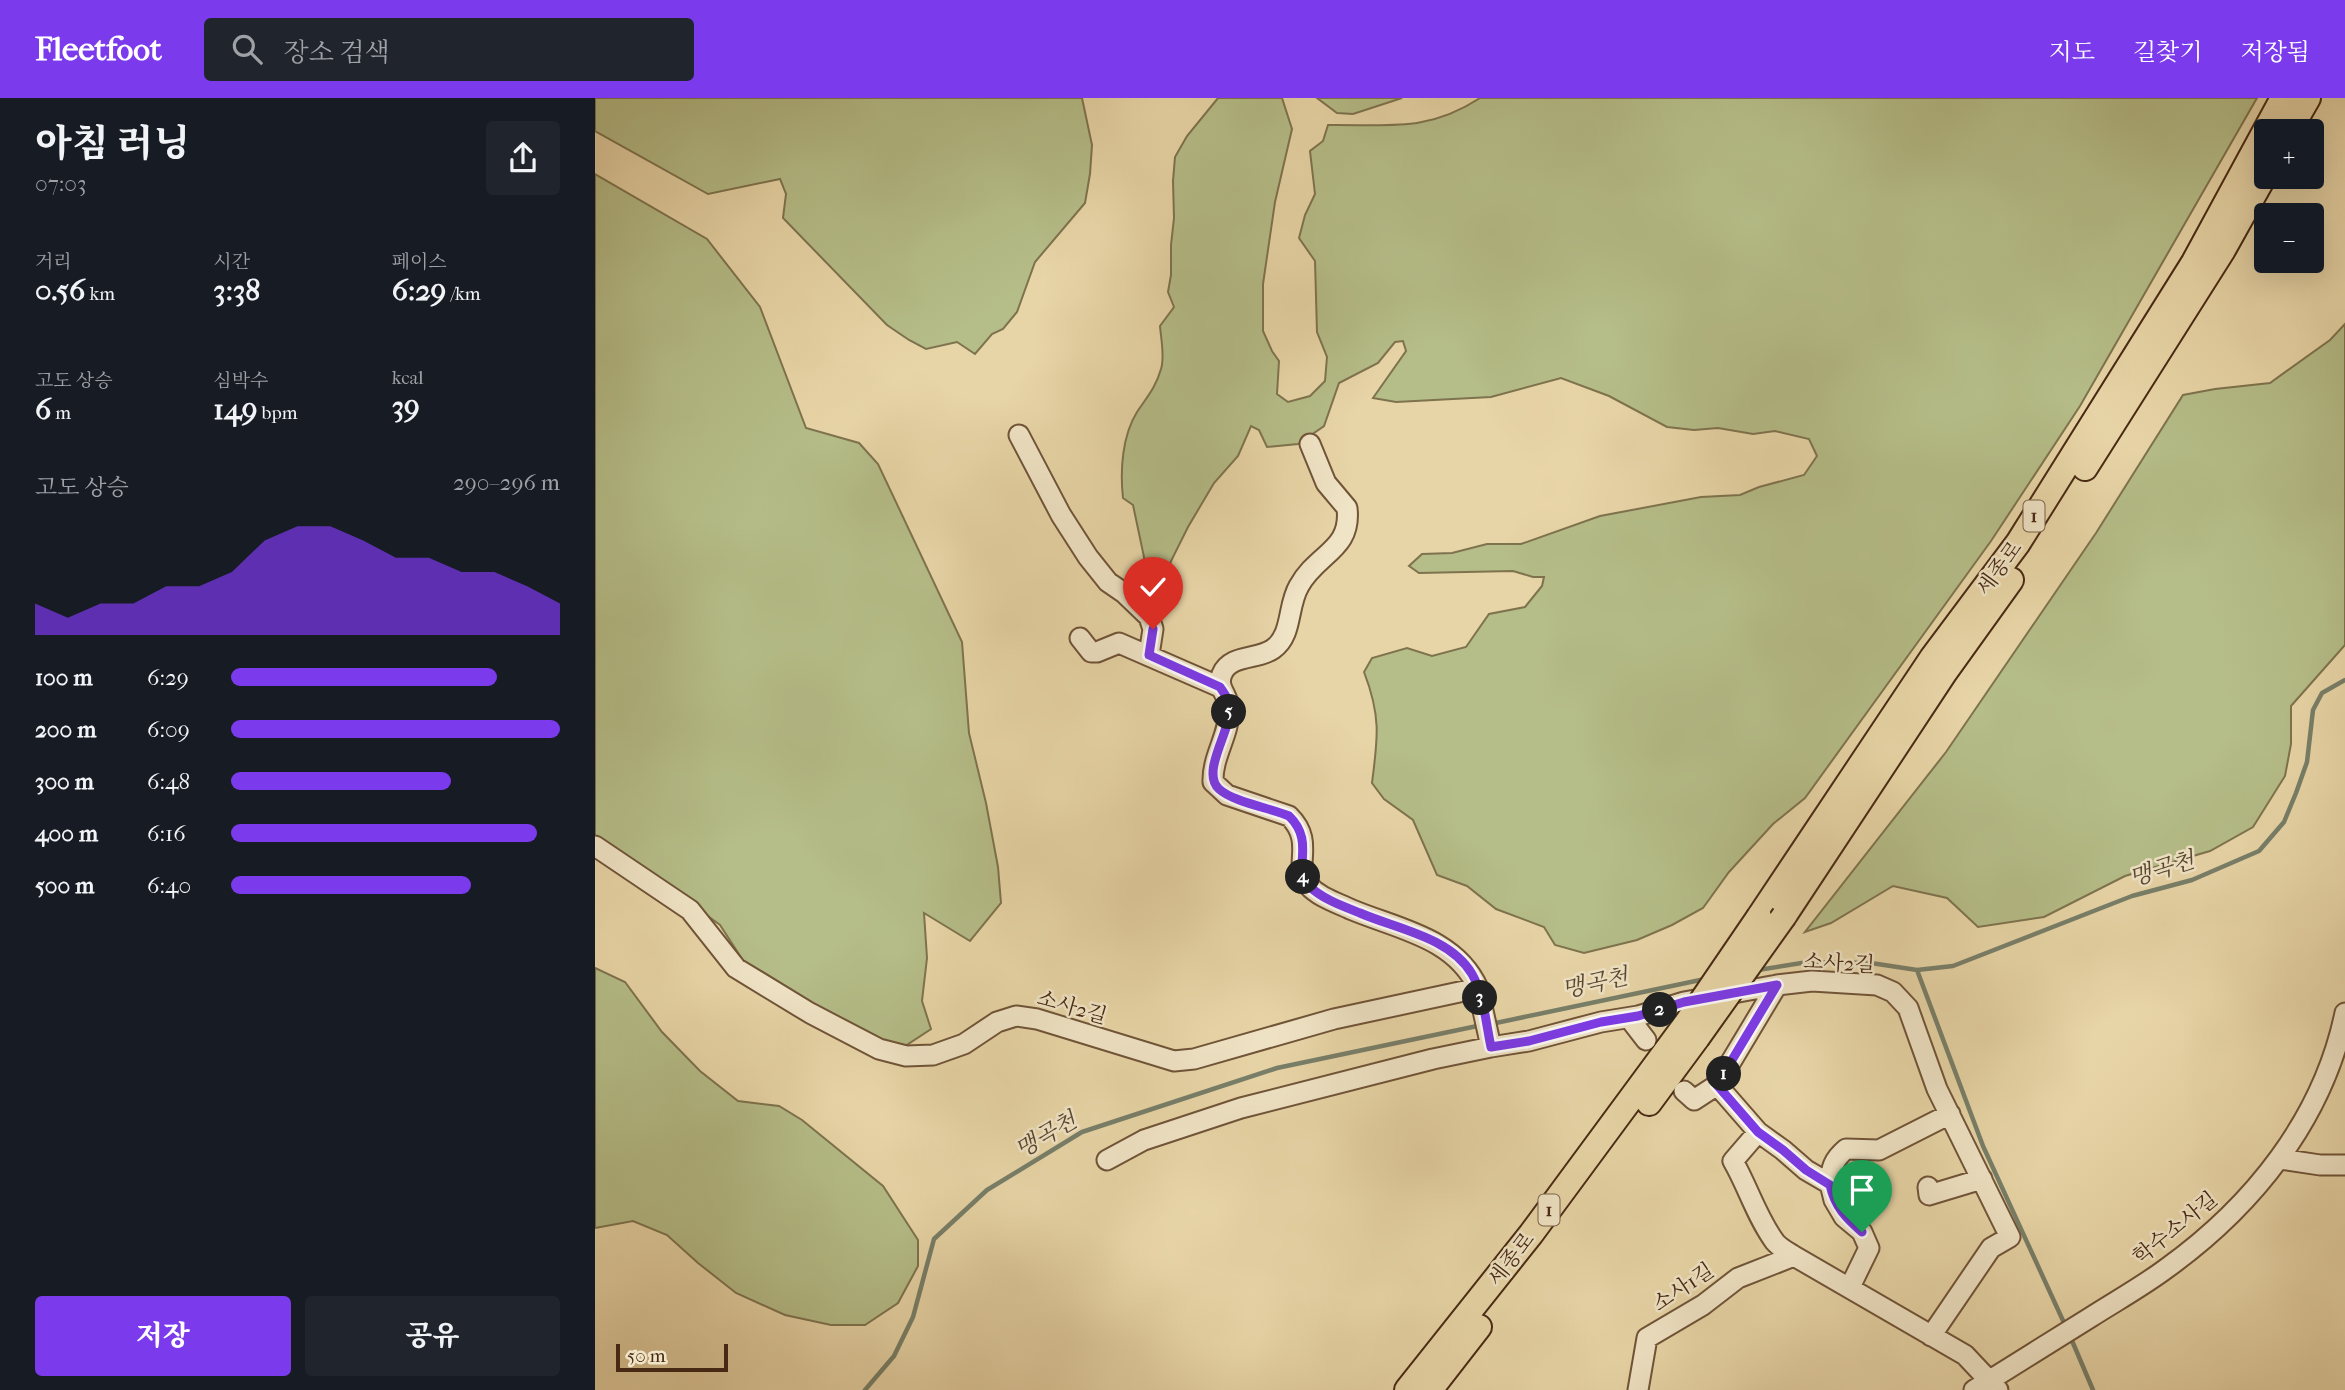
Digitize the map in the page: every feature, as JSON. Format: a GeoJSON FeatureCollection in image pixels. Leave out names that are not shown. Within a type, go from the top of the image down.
{"type":"FeatureCollection","features":[{"type":"Feature","properties":{"kind":"main road","name":"세종로"},"geometry":{"type":"LineString","coordinates":[[1772,916],[1932,658],[2018,543],[2194,262],[2283,98]]}},
{"type":"Feature","properties":{"kind":"main road"},"geometry":{"type":"LineString","coordinates":[[2297,119],[2308,98]]}},
{"type":"Feature","properties":{"kind":"main road","name":"세종로"},"geometry":{"type":"LineString","coordinates":[[1772,916],[2031,552],[2223,250],[2257,189]]}},
{"type":"Feature","properties":{"kind":"main road","name":"1"},"geometry":{"type":"LineString","coordinates":[[1691,1031],[1772,916]]}},
{"type":"Feature","properties":{"kind":"main road","name":"세종로"},"geometry":{"type":"LineString","coordinates":[[1407,1390],[1691,1031]]}},
{"type":"Feature","properties":{"kind":"main road","name":"세종로"},"geometry":{"type":"LineString","coordinates":[[1430,1390],[1543,1245],[1691,1031]]}},
{"type":"Feature","properties":{"kind":"street"},"geometry":{"type":"LineString","coordinates":[[1019,435],[1061,515],[1088,557],[1108,582],[1149,617],[1153,629],[1149,655]]}},
{"type":"Feature","properties":{"kind":"street"},"geometry":{"type":"LineString","coordinates":[[1310,443],[1326,483],[1347,508],[1347,533],[1311,566],[1299,585],[1294,594],[1285,636],[1279,645],[1270,652],[1227,666],[1221,676],[1220,687],[1230,706],[1212,770],[1213,782],[1227,795],[1289,816],[1302,832],[1302,874],[1306,883],[1327,899],[1405,929],[1451,951],[1471,973],[1478,991],[1490,1044]]}},
{"type":"Feature","properties":{"kind":"street"},"geometry":{"type":"LineString","coordinates":[[1080,638],[1091,652],[1119,643],[1220,687]]}},
{"type":"Feature","properties":{"kind":"street","name":"소사2길"},"geometry":{"type":"LineString","coordinates":[[595,846],[690,910],[736,968],[810,1013],[879,1049],[906,1056],[933,1055],[964,1044],[997,1022],[1016,1016],[1037,1019],[1174,1061],[1194,1059],[1334,1019],[1478,991]]}},
{"type":"Feature","properties":{"kind":"street","name":"소사2길"},"geometry":{"type":"LineString","coordinates":[[1107,1160],[1144,1140],[1241,1108],[1490,1044],[1529,1041],[1684,1002],[1777,985],[1812,981],[1877,985],[1893,992],[1908,1008],[1937,1089],[2010,1237],[1991,1248],[1931,1336]]}},
{"type":"Feature","properties":{"kind":"street"},"geometry":{"type":"LineString","coordinates":[[1684,1091],[1694,1100],[1717,1085],[1777,985]]}},
{"type":"Feature","properties":{"kind":"street","name":"학수소사길"},"geometry":{"type":"LineString","coordinates":[[1987,1387],[2166,1269],[2208,1236],[2261,1182],[2303,1124],[2319,1092],[2338,1046],[2345,1013]]}},
{"type":"Feature","properties":{"kind":"street"},"geometry":{"type":"LineString","coordinates":[[1629,1018],[1646,1040]]}},
{"type":"Feature","properties":{"kind":"street"},"geometry":{"type":"LineString","coordinates":[[1717,1085],[1758,1132],[1806,1170],[1830,1185]]}},
{"type":"Feature","properties":{"kind":"street"},"geometry":{"type":"LineString","coordinates":[[1850,1287],[1868,1248],[1862,1232],[1844,1217],[1833,1200],[1831,1167],[1846,1149],[1879,1150],[1950,1114]]}},
{"type":"Feature","properties":{"kind":"street"},"geometry":{"type":"LineString","coordinates":[[1758,1132],[1733,1161],[1777,1245],[1965,1355],[1987,1387]]}},
{"type":"Feature","properties":{"kind":"street"},"geometry":{"type":"LineString","coordinates":[[2280,1159],[2320,1165],[2345,1165]]}},
{"type":"Feature","properties":{"kind":"street"},"geometry":{"type":"LineString","coordinates":[[1928,1187],[1929,1195],[1982,1179]]}},
{"type":"Feature","properties":{"kind":"street","name":"소사1길"},"geometry":{"type":"LineString","coordinates":[[1638,1390],[1647,1338],[1703,1305],[1738,1278],[1794,1256]]}},
{"type":"Feature","properties":{"kind":"green space"},"geometry":{"type":"Polygon","coordinates":[[[595,98],[1082,98],[1092,145],[1085,203],[1035,262],[1017,312],[1003,329],[992,334],[975,354],[957,342],[926,349],[887,325],[783,218],[786,194],[780,179],[708,194],[595,131],[595,98]]]}},
{"type":"Feature","properties":{"kind":"green space"},"geometry":{"type":"Polygon","coordinates":[[[1218,98],[1282,98],[1292,129],[1275,202],[1263,284],[1263,331],[1279,361],[1277,394],[1288,402],[1310,396],[1325,381],[1327,357],[1317,332],[1315,261],[1299,238],[1305,215],[1315,194],[1310,151],[1323,141],[1328,125],[1424,122],[1461,109],[1480,98],[2257,98],[2080,406],[1991,541],[1805,798],[1773,824],[1729,872],[1703,908],[1637,940],[1584,953],[1555,945],[1544,927],[1496,909],[1467,886],[1437,875],[1413,820],[1384,799],[1372,783],[1377,727],[1364,672],[1372,658],[1407,648],[1432,656],[1466,647],[1489,614],[1525,607],[1542,586],[1544,577],[1513,571],[1419,573],[1409,566],[1422,554],[1452,553],[1487,544],[1521,544],[1600,516],[1701,497],[1740,495],[1804,475],[1817,456],[1809,439],[1775,431],[1753,434],[1718,428],[1694,430],[1667,427],[1609,396],[1561,378],[1491,397],[1396,402],[1373,398],[1406,351],[1403,341],[1395,342],[1378,363],[1339,383],[1324,426],[1298,444],[1267,447],[1259,430],[1251,426],[1238,456],[1214,483],[1188,527],[1171,561],[1164,589],[1154,588],[1144,580],[1144,557],[1133,505],[1123,498],[1123,454],[1132,421],[1159,375],[1163,359],[1160,326],[1174,307],[1168,292],[1174,218],[1175,157],[1187,136],[1218,98]]]}},
{"type":"Feature","properties":{"kind":"green space"},"geometry":{"type":"Polygon","coordinates":[[[1317,98],[1402,98],[1353,114],[1337,113],[1317,98]]]}},
{"type":"Feature","properties":{"kind":"green space"},"geometry":{"type":"Polygon","coordinates":[[[595,174],[707,239],[760,307],[806,428],[859,443],[878,464],[962,642],[969,733],[986,803],[998,867],[1001,903],[970,941],[924,913],[927,958],[922,1001],[931,1029],[899,1050],[829,1013],[744,962],[720,925],[645,870],[595,839],[595,174]]]}},
{"type":"Feature","properties":{"kind":"green space"},"geometry":{"type":"Polygon","coordinates":[[[2345,324],[2345,645],[2291,706],[2291,744],[2285,776],[2253,827],[2210,851],[2125,876],[2044,917],[1978,927],[1947,898],[1893,886],[1831,923],[1805,932],[1946,752],[2096,533],[2183,395],[2270,383],[2330,340],[2345,324]]]}},
{"type":"Feature","properties":{"kind":"green space"},"geometry":{"type":"Polygon","coordinates":[[[595,968],[625,982],[662,1032],[700,1071],[738,1101],[779,1106],[802,1120],[883,1186],[918,1240],[918,1266],[898,1303],[865,1325],[831,1325],[785,1315],[736,1293],[667,1235],[633,1221],[595,1228],[595,968]]]}},
{"type":"Feature","properties":{"kind":"waterway","name":"맹곡천"},"geometry":{"type":"LineString","coordinates":[[1758,970],[1808,962],[1871,963],[1917,970],[1953,966],[2132,896],[2192,880],[2259,851],[2284,822],[2296,793],[2307,762],[2313,710],[2322,693],[2345,680]]}},
{"type":"Feature","properties":{"kind":"waterway"},"geometry":{"type":"LineString","coordinates":[[1917,970],[1983,1146],[2065,1325]]}},
{"type":"Feature","properties":{"kind":"waterway","name":"맹곡천"},"geometry":{"type":"LineString","coordinates":[[1491,1024],[1705,979]]}},
{"type":"Feature","properties":{"kind":"waterway","name":"맹곡천"},"geometry":{"type":"LineString","coordinates":[[865,1390],[894,1356],[913,1317],[934,1239],[987,1190],[1082,1132],[1277,1068],[1482,1025]]}},
{"type":"Feature","properties":{"kind":"waterway"},"geometry":{"type":"LineString","coordinates":[[2070,1336],[2093,1390]]}},
{"type":"Feature","properties":{"kind":"route"},"geometry":{"type":"LineString","coordinates":[[1153,629],[1149,655],[1220,687],[1226,696],[1230,706],[1229,717],[1212,770],[1213,782],[1218,789],[1227,795],[1289,816],[1297,823],[1302,832],[1302,874],[1306,883],[1327,899],[1405,929],[1451,951],[1471,973],[1478,988],[1491,1047],[1638,1016],[1684,1002],[1777,985],[1717,1085],[1758,1132],[1806,1170],[1830,1185],[1833,1200],[1844,1217],[1862,1232]]}}]}
